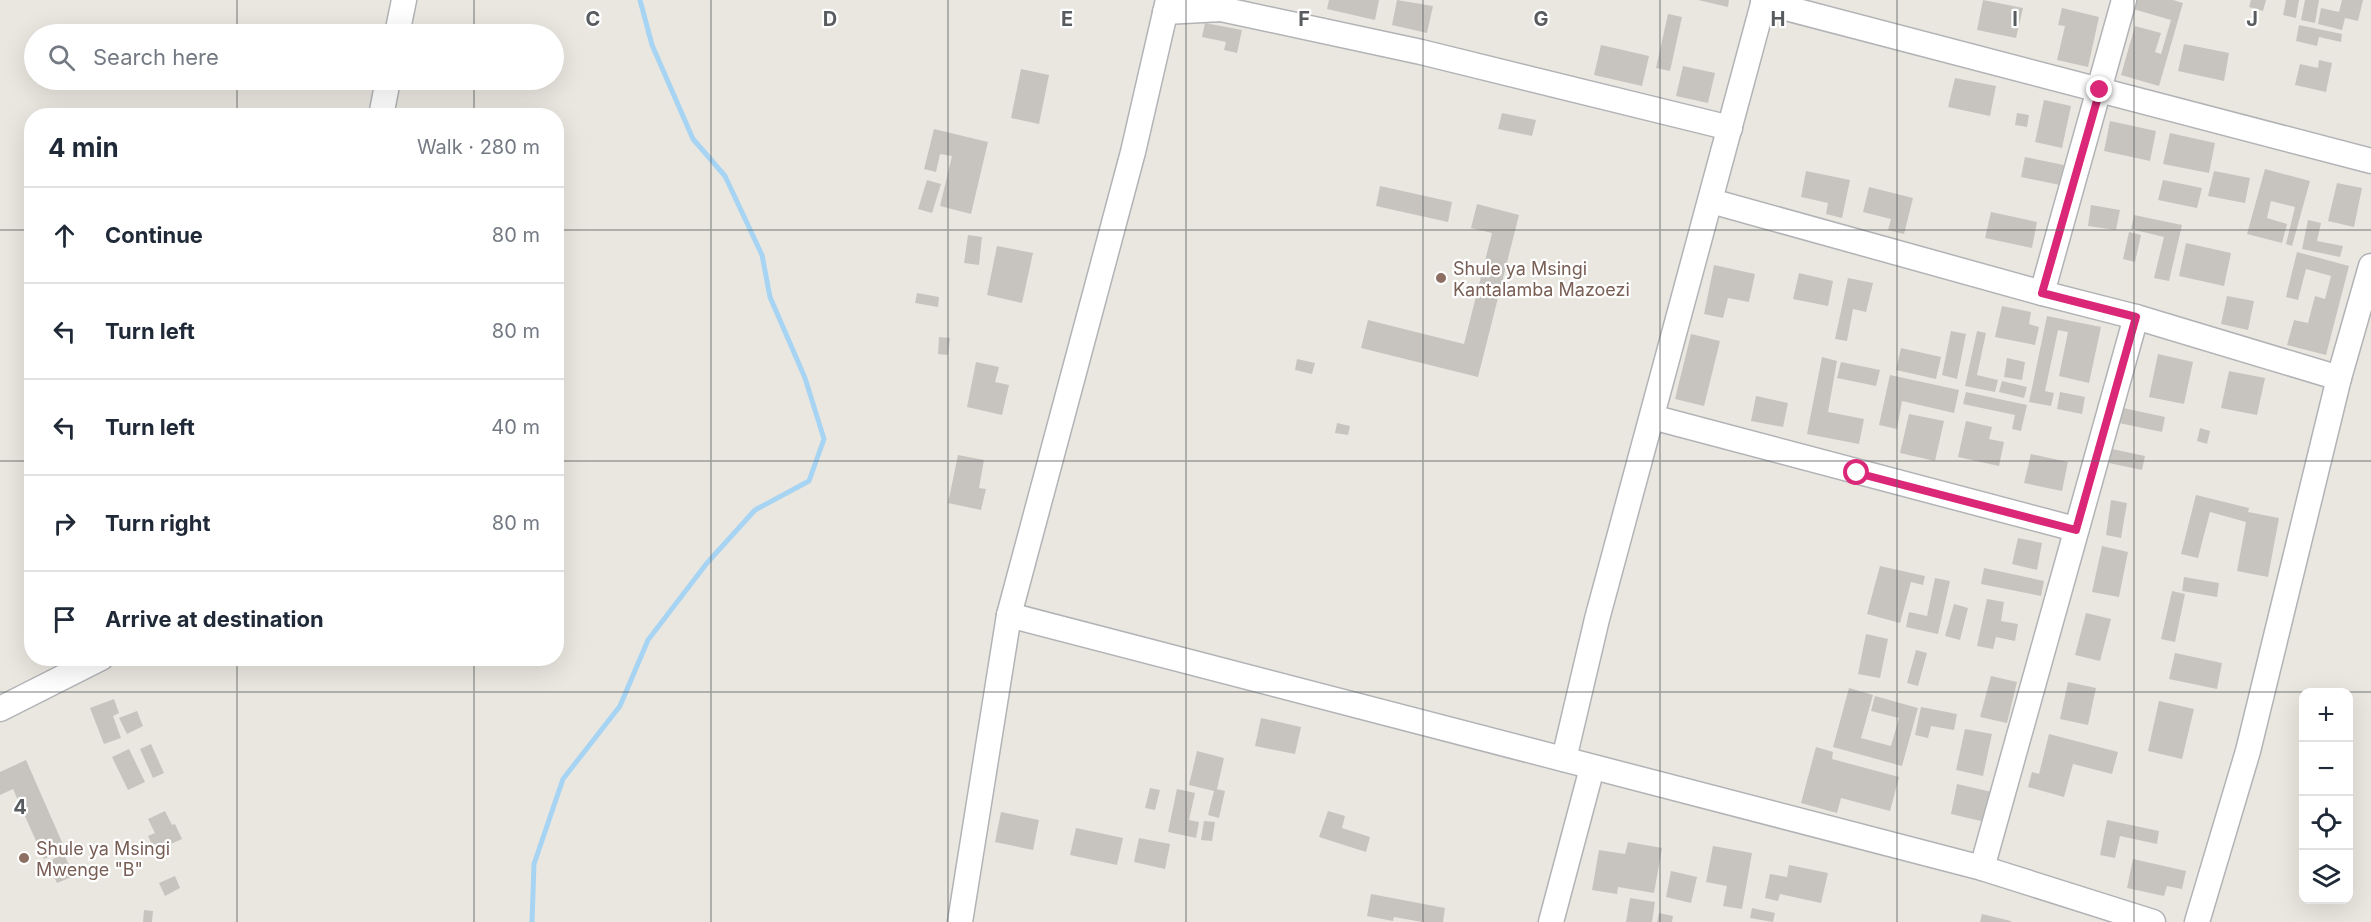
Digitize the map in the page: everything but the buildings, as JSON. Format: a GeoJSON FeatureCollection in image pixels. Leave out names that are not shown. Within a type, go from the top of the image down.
{"type":"FeatureCollection","features":[{"type":"Feature","properties":{"kind":"street"},"geometry":{"type":"LineString","coordinates":[[399,24],[404,0]]}},
{"type":"Feature","properties":{"kind":"street"},"geometry":{"type":"LineString","coordinates":[[2042,293],[2124,0]]}},
{"type":"Feature","properties":{"kind":"street"},"geometry":{"type":"LineString","coordinates":[[1564,759],[1597,619],[1764,1],[2371,161]]}},
{"type":"Feature","properties":{"kind":"street"},"geometry":{"type":"LineString","coordinates":[[960,922],[1009,615],[1131,163],[1167,6],[1214,4],[1421,52],[1730,129]]}},
{"type":"Feature","properties":{"kind":"street"},"geometry":{"type":"LineString","coordinates":[[383,108],[386,90]]}},
{"type":"Feature","properties":{"kind":"street"},"geometry":{"type":"LineString","coordinates":[[1711,201],[2136,317],[2339,378]]}},
{"type":"Feature","properties":{"kind":"street"},"geometry":{"type":"LineString","coordinates":[[2197,922],[2248,751],[2339,378],[2371,266]]}},
{"type":"Feature","properties":{"kind":"street"},"geometry":{"type":"LineString","coordinates":[[1982,868],[2136,317]]}},
{"type":"Feature","properties":{"kind":"street"},"geometry":{"type":"LineString","coordinates":[[1652,417],[2076,530]]}},
{"type":"Feature","properties":{"kind":"street"},"geometry":{"type":"LineString","coordinates":[[1009,615],[1982,868],[2153,922]]}},
{"type":"Feature","properties":{"kind":"street"},"geometry":{"type":"LineString","coordinates":[[0,709],[84,666]]}},
{"type":"Feature","properties":{"kind":"street"},"geometry":{"type":"LineString","coordinates":[[1551,922],[1592,768]]}},
{"type":"Feature","properties":{"kind":"waterway"},"geometry":{"type":"LineString","coordinates":[[532,922],[534,864],[563,779],[620,706],[648,640],[707,563],[755,510],[809,481],[824,439],[805,378],[770,297],[762,255],[725,176],[693,139],[652,45],[640,0]]}},
{"type":"Feature","properties":{"kind":"place","name":"Shule ya Msingi Kantalamba Mazoezi"},"geometry":{"type":"Point","coordinates":[1441,278]}},
{"type":"Feature","properties":{"kind":"place","name":"Shule ya Msingi Mwenge \"B\""},"geometry":{"type":"Point","coordinates":[24,858]}},
{"type":"Feature","properties":{"kind":"route"},"geometry":{"type":"LineString","coordinates":[[1857,473],[2076,530],[2136,317],[2042,293],[2100,90]]}}]}
